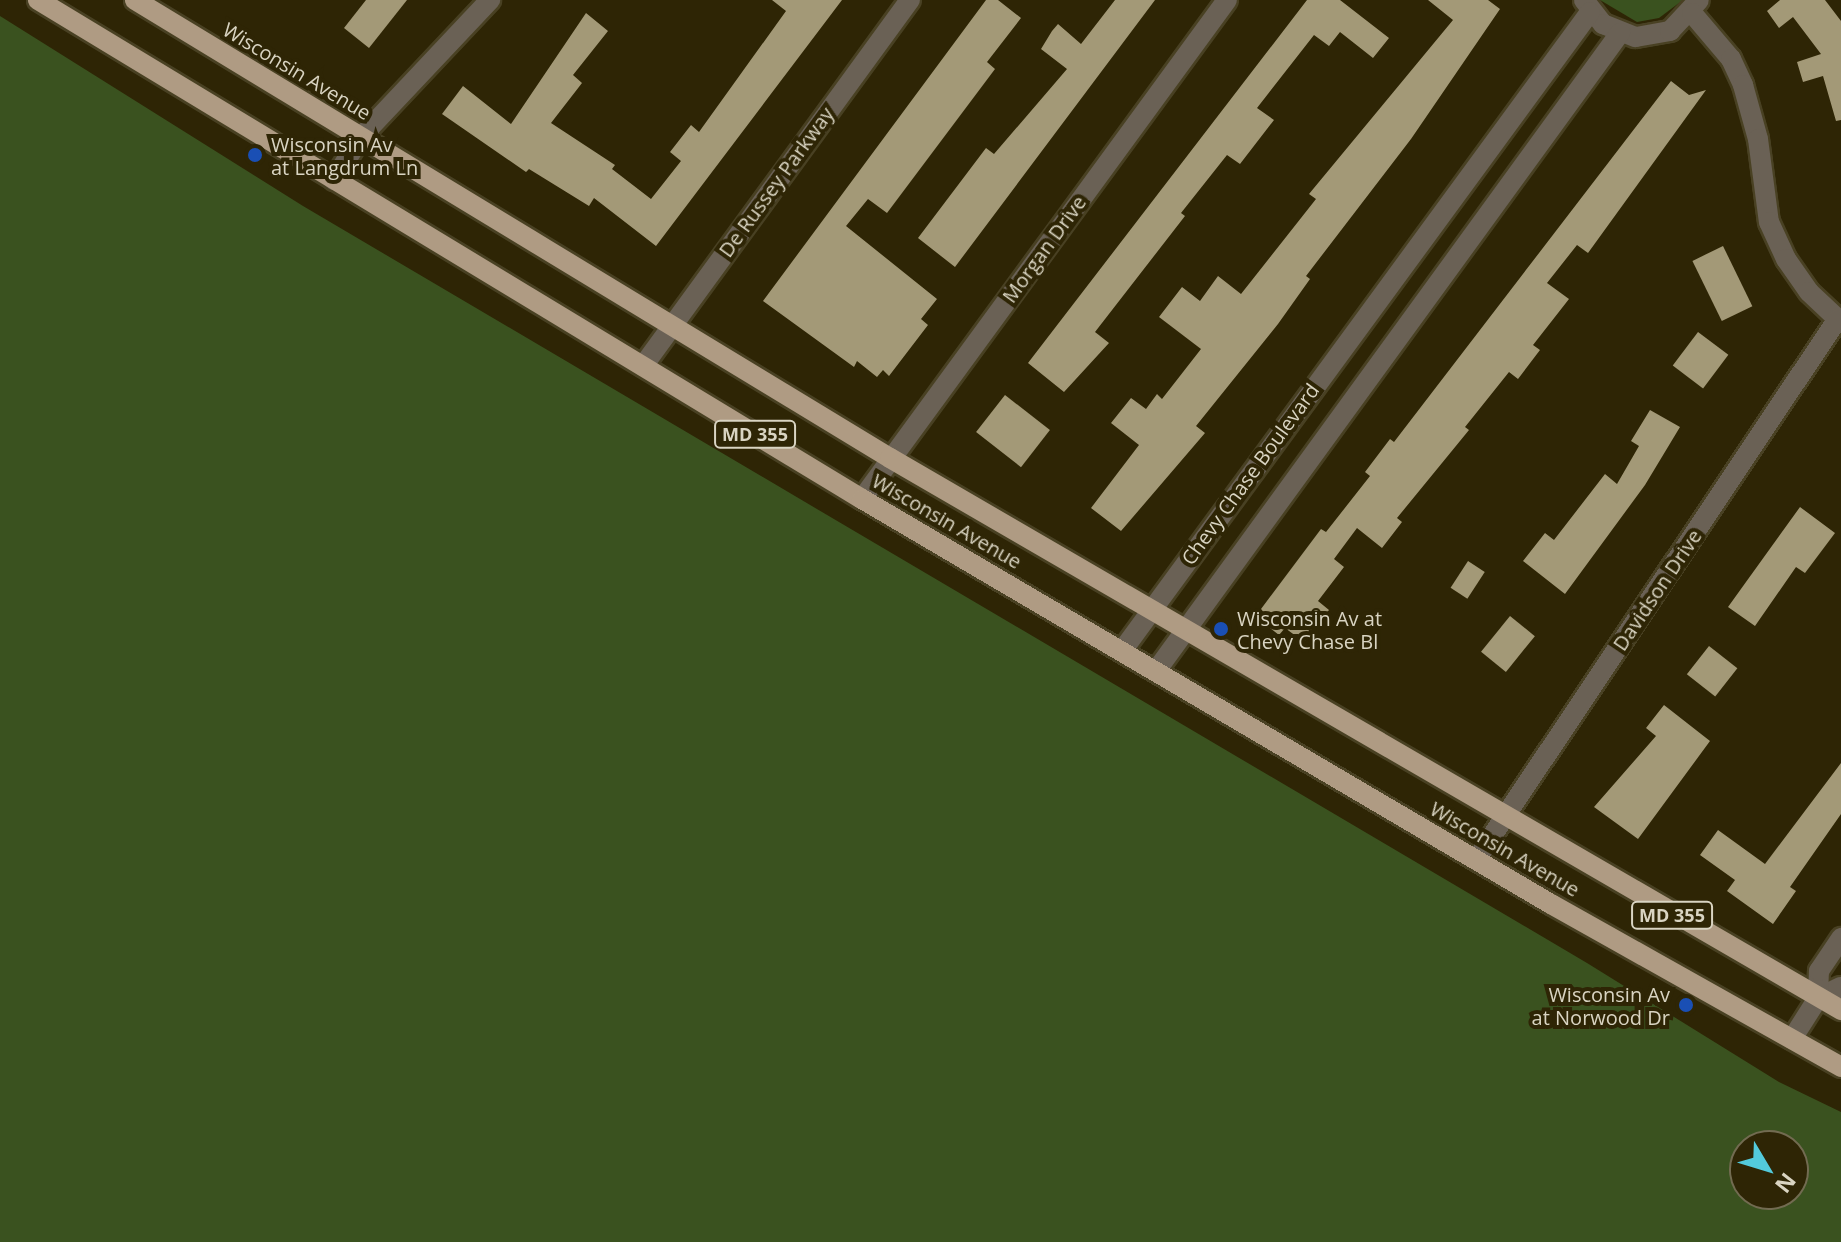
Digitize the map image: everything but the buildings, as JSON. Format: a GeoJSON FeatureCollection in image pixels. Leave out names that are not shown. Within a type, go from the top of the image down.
{"type":"FeatureCollection","features":[{"type":"Feature","properties":{"kind":"main road","name":"Wisconsin Avenue"},"geometry":{"type":"LineString","coordinates":[[135,0],[890,458],[1504,818],[1841,1010]]}},
{"type":"Feature","properties":{"kind":"main road","name":"Wisconsin Avenue"},"geometry":{"type":"LineString","coordinates":[[45,2],[862,499],[1476,860],[1841,1067]]}},
{"type":"Feature","properties":{"kind":"street"},"geometry":{"type":"LineString","coordinates":[[334,180],[360,138],[490,0]]}},
{"type":"Feature","properties":{"kind":"street","name":"De Russey Parkway"},"geometry":{"type":"LineString","coordinates":[[643,366],[910,0]]}},
{"type":"Feature","properties":{"kind":"street","name":"Morgan Drive"},"geometry":{"type":"LineString","coordinates":[[862,499],[1227,0]]}},
{"type":"Feature","properties":{"kind":"street"},"geometry":{"type":"LineString","coordinates":[[1587,6],[1620,33],[1653,36],[1670,31],[1696,6],[1731,59],[1743,85],[1758,139],[1769,222],[1786,259],[1839,321]]}},
{"type":"Feature","properties":{"kind":"street","name":"Chevy Chase Boulevard"},"geometry":{"type":"LineString","coordinates":[[1122,651],[1587,6]]}},
{"type":"Feature","properties":{"kind":"street","name":"Chevy Chase Boulevard"},"geometry":{"type":"LineString","coordinates":[[1156,671],[1406,321],[1620,33]]}},
{"type":"Feature","properties":{"kind":"street"},"geometry":{"type":"LineString","coordinates":[[1377,298],[1406,321]]}},
{"type":"Feature","properties":{"kind":"street","name":"Davidson Drive"},"geometry":{"type":"LineString","coordinates":[[1476,860],[1839,321]]}},
{"type":"Feature","properties":{"kind":"street"},"geometry":{"type":"LineString","coordinates":[[1792,1039],[1818,998],[1819,971],[1841,938]]}},
{"type":"Feature","properties":{"kind":"street"},"geometry":{"type":"LineString","coordinates":[[1818,998],[1841,987]]}},
{"type":"Feature","properties":{"kind":"green space"},"geometry":{"type":"Polygon","coordinates":[[[1600,0],[1683,0],[1659,18],[1637,22],[1600,0]]]}},
{"type":"Feature","properties":{"kind":"green space"},"geometry":{"type":"Polygon","coordinates":[[[0,16],[303,206],[1587,963],[1779,1082],[1841,1112],[1841,1242],[0,1242],[0,16]]]}},
{"type":"Feature","properties":{"kind":"place","name":"Wisconsin Av at Langdrum Ln"},"geometry":{"type":"Point","coordinates":[255,155]}},
{"type":"Feature","properties":{"kind":"place","name":"Wisconsin Av at Chevy Chase Bl"},"geometry":{"type":"Point","coordinates":[1221,629]}},
{"type":"Feature","properties":{"kind":"place","name":"Wisconsin Av at Norwood Dr"},"geometry":{"type":"Point","coordinates":[1686,1005]}}]}
